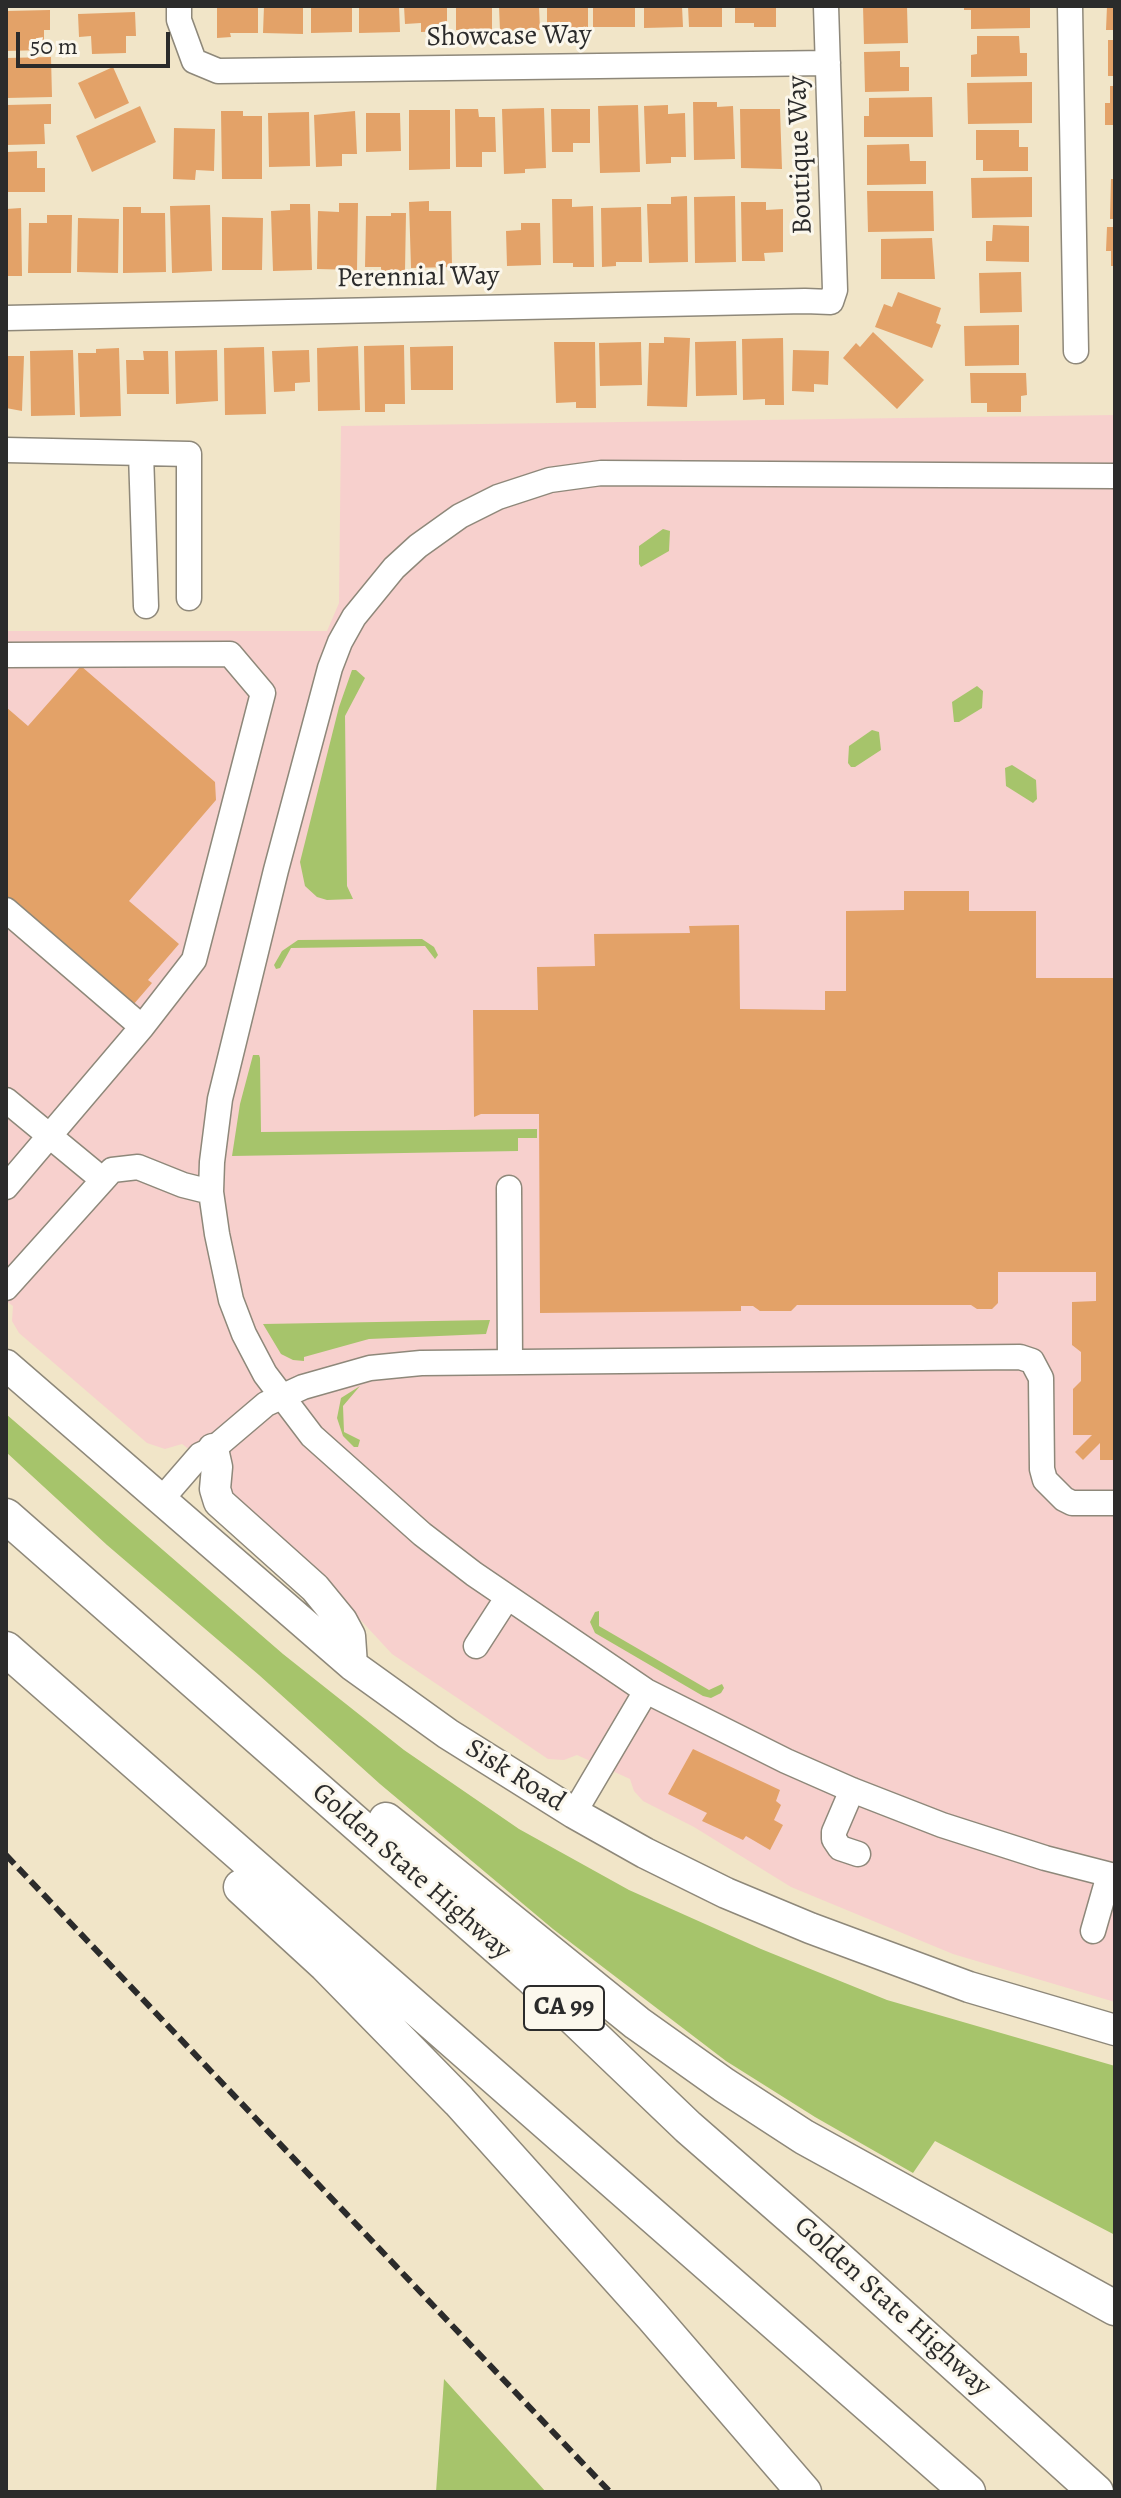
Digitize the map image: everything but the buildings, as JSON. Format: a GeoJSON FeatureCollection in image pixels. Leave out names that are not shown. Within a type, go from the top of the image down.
{"type":"FeatureCollection","features":[{"type":"Feature","properties":{"kind":"highway"},"geometry":{"type":"LineString","coordinates":[[15,1525],[200,1660],[366,1804],[545,1950],[637,2023],[724,2085],[804,2137],[1115,2308]]}},
{"type":"Feature","properties":{"kind":"highway","name":"Golden State Highway"},"geometry":{"type":"LineString","coordinates":[[15,1525],[530,1976],[688,2127],[1096,2492]]}},
{"type":"Feature","properties":{"kind":"highway"},"geometry":{"type":"LineString","coordinates":[[6,1649],[968,2492]]}},
{"type":"Feature","properties":{"kind":"highway"},"geometry":{"type":"LineString","coordinates":[[6,1675],[23,1694],[266,1909],[393,2033],[561,2213],[804,2492]]}},
{"type":"Feature","properties":{"kind":"main road","name":"Sisk Road"},"geometry":{"type":"LineString","coordinates":[[6,1365],[352,1665],[448,1734],[574,1813],[726,1893],[810,1928],[969,1987],[1115,2030]]}},
{"type":"Feature","properties":{"kind":"main road"},"geometry":{"type":"LineString","coordinates":[[213,1449],[217,1467],[215,1489],[222,1506],[315,1588],[342,1621],[350,1636],[352,1665]]}},
{"type":"Feature","properties":{"kind":"street","name":"Showcase Way"},"geometry":{"type":"LineString","coordinates":[[179,6],[179,20],[194,61],[218,71],[828,63]]}},
{"type":"Feature","properties":{"kind":"street","name":"Boutique Way"},"geometry":{"type":"LineString","coordinates":[[826,6],[835,290],[831,302]]}},
{"type":"Feature","properties":{"kind":"street"},"geometry":{"type":"LineString","coordinates":[[1070,6],[1076,351]]}},
{"type":"Feature","properties":{"kind":"street","name":"Perennial Way"},"geometry":{"type":"LineString","coordinates":[[6,318],[831,302]]}},
{"type":"Feature","properties":{"kind":"street"},"geometry":{"type":"LineString","coordinates":[[6,450],[189,454],[189,598]]}},
{"type":"Feature","properties":{"kind":"street"},"geometry":{"type":"LineString","coordinates":[[141,453],[146,606]]}},
{"type":"Feature","properties":{"kind":"street"},"geometry":{"type":"LineString","coordinates":[[1093,1931],[1112,1875],[1005,1846],[852,1790],[727,1733],[646,1691],[507,1598],[422,1534],[312,1436],[265,1374],[233,1305],[211,1192],[220,1099],[330,668],[354,617],[394,568],[418,546],[472,509],[498,497],[550,480],[575,476],[626,472],[1115,476]]}},
{"type":"Feature","properties":{"kind":"street"},"geometry":{"type":"LineString","coordinates":[[6,655],[230,654],[263,693],[198,951],[142,1027],[6,1187]]}},
{"type":"Feature","properties":{"kind":"street"},"geometry":{"type":"LineString","coordinates":[[6,910],[142,1027]]}},
{"type":"Feature","properties":{"kind":"street"},"geometry":{"type":"LineString","coordinates":[[6,1100],[103,1180]]}},
{"type":"Feature","properties":{"kind":"street"},"geometry":{"type":"LineString","coordinates":[[6,1288],[112,1170],[138,1167],[183,1185],[211,1192]]}},
{"type":"Feature","properties":{"kind":"street"},"geometry":{"type":"LineString","coordinates":[[509,1188],[510,1362]]}},
{"type":"Feature","properties":{"kind":"street"},"geometry":{"type":"LineString","coordinates":[[161,1500],[200,1455],[213,1449],[250,1415],[280,1395],[370,1368],[421,1363],[887,1357],[1027,1358],[1036,1365],[1041,1378],[1042,1469],[1045,1480],[1072,1503],[1115,1503]]}},
{"type":"Feature","properties":{"kind":"street"},"geometry":{"type":"LineString","coordinates":[[476,1646],[507,1598]]}},
{"type":"Feature","properties":{"kind":"street"},"geometry":{"type":"LineString","coordinates":[[574,1813],[646,1691]]}},
{"type":"Feature","properties":{"kind":"street"},"geometry":{"type":"LineString","coordinates":[[852,1790],[834,1832],[834,1839],[840,1848],[858,1854]]}},
{"type":"Feature","properties":{"kind":"shaded area"},"geometry":{"type":"Polygon","coordinates":[[[1115,415],[1115,2002],[953,1954],[791,1887],[694,1827],[643,1801],[634,1791],[630,1779],[577,1755],[564,1760],[548,1759],[392,1654],[319,1575],[234,1503],[225,1476],[182,1444],[165,1449],[147,1443],[19,1333],[12,1321],[13,1306],[6,1301],[6,631],[327,631],[339,603],[341,426],[1115,415]]]}},
{"type":"Feature","properties":{"kind":"green space"},"geometry":{"type":"Polygon","coordinates":[[[663,529],[670,531],[669,551],[641,567],[639,546],[663,529]]]}},
{"type":"Feature","properties":{"kind":"green space"},"geometry":{"type":"Polygon","coordinates":[[[352,670],[365,678],[345,716],[347,886],[353,899],[327,900],[317,897],[305,886],[300,862],[339,707],[352,670]]]}},
{"type":"Feature","properties":{"kind":"green space"},"geometry":{"type":"Polygon","coordinates":[[[977,686],[983,691],[982,708],[954,722],[952,702],[977,686]]]}},
{"type":"Feature","properties":{"kind":"green space"},"geometry":{"type":"Polygon","coordinates":[[[872,730],[879,732],[881,750],[851,767],[848,763],[849,746],[872,730]]]}},
{"type":"Feature","properties":{"kind":"green space"},"geometry":{"type":"Polygon","coordinates":[[[1012,765],[1036,780],[1037,799],[1033,803],[1006,786],[1005,768],[1012,765]]]}},
{"type":"Feature","properties":{"kind":"green space"},"geometry":{"type":"Polygon","coordinates":[[[422,939],[434,947],[438,955],[435,959],[425,946],[291,948],[280,968],[276,969],[274,965],[282,951],[298,940],[422,939]]]}},
{"type":"Feature","properties":{"kind":"green space"},"geometry":{"type":"Polygon","coordinates":[[[253,1055],[260,1058],[261,1132],[537,1129],[537,1138],[518,1138],[518,1151],[232,1156],[240,1104],[253,1055]]]}},
{"type":"Feature","properties":{"kind":"green space"},"geometry":{"type":"Polygon","coordinates":[[[490,1320],[486,1334],[369,1339],[304,1357],[304,1361],[281,1354],[263,1324],[490,1320]]]}},
{"type":"Feature","properties":{"kind":"green space"},"geometry":{"type":"Polygon","coordinates":[[[360,1386],[343,1406],[344,1432],[360,1440],[358,1447],[354,1447],[343,1436],[337,1418],[341,1398],[360,1386]]]}},
{"type":"Feature","properties":{"kind":"green space"},"geometry":{"type":"Polygon","coordinates":[[[6,1414],[283,1654],[404,1750],[519,1829],[629,1890],[761,1949],[887,2000],[1115,2066],[1115,2235],[935,2141],[913,2173],[726,2061],[553,1929],[380,1784],[107,1545],[6,1452],[6,1414]]]}},
{"type":"Feature","properties":{"kind":"green space"},"geometry":{"type":"Polygon","coordinates":[[[599,1611],[599,1626],[709,1690],[722,1684],[724,1688],[721,1693],[711,1698],[703,1696],[595,1633],[590,1622],[595,1612],[599,1611]]]}},
{"type":"Feature","properties":{"kind":"green space"},"geometry":{"type":"Polygon","coordinates":[[[444,2379],[546,2492],[436,2492],[444,2379]]]}},
{"type":"Feature","properties":{"kind":"railway"},"geometry":{"type":"LineString","coordinates":[[6,1855],[610,2492]]}}]}
